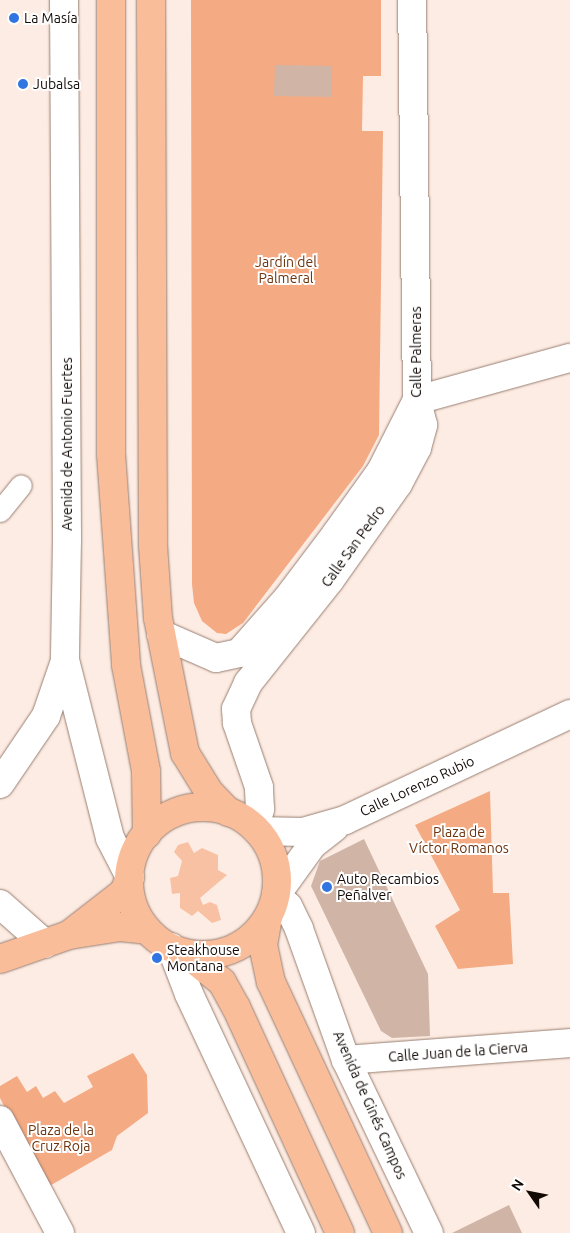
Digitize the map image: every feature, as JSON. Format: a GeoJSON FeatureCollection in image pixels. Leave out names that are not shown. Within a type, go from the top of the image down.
{"type":"FeatureCollection","features":[{"type":"Feature","properties":{"kind":"main road"},"geometry":{"type":"LineString","coordinates":[[111,0],[111,454],[126,665],[146,771],[147,834]]}},
{"type":"Feature","properties":{"kind":"main road"},"geometry":{"type":"LineString","coordinates":[[151,0],[153,545],[161,634],[185,753],[209,792],[228,812],[256,829],[271,850],[275,864],[272,906],[263,945],[271,982],[388,1233]]}},
{"type":"Feature","properties":{"kind":"main road"},"geometry":{"type":"LineString","coordinates":[[228,812],[196,807],[174,813],[155,825],[147,834],[131,864],[130,877],[135,910],[148,930],[222,982],[236,1007],[340,1233]]}},
{"type":"Feature","properties":{"kind":"main road"},"geometry":{"type":"LineString","coordinates":[[57,939],[124,892],[130,877]]}},
{"type":"Feature","properties":{"kind":"main road"},"geometry":{"type":"LineString","coordinates":[[179,950],[211,955],[234,949],[254,936],[272,906]]}},
{"type":"Feature","properties":{"kind":"main road"},"geometry":{"type":"LineString","coordinates":[[0,959],[57,939],[120,928],[148,930]]}},
{"type":"Feature","properties":{"kind":"street","name":"Avenida de Antonio Fuertes"},"geometry":{"type":"LineString","coordinates":[[64,0],[68,540],[65,660],[110,838],[130,877]]}},
{"type":"Feature","properties":{"kind":"street","name":"Calle Palmeras"},"geometry":{"type":"LineString","coordinates":[[161,634],[216,658],[239,653],[287,599],[381,471],[417,400],[412,0]]}},
{"type":"Feature","properties":{"kind":"street"},"geometry":{"type":"LineString","coordinates":[[417,400],[570,358]]}},
{"type":"Feature","properties":{"kind":"street","name":"Calle San Pedro"},"geometry":{"type":"LineString","coordinates":[[256,829],[260,809],[259,787],[237,723],[236,709],[248,683],[330,580],[398,484],[417,448],[423,425],[417,400]]}},
{"type":"Feature","properties":{"kind":"street"},"geometry":{"type":"LineString","coordinates":[[0,511],[21,485]]}},
{"type":"Feature","properties":{"kind":"street"},"geometry":{"type":"LineString","coordinates":[[0,784],[46,716],[65,660]]}},
{"type":"Feature","properties":{"kind":"street","name":"Calle Lorenzo Rubio"},"geometry":{"type":"LineString","coordinates":[[256,829],[303,832],[345,820],[570,714]]}},
{"type":"Feature","properties":{"kind":"street"},"geometry":{"type":"LineString","coordinates":[[272,906],[312,844],[345,820]]}},
{"type":"Feature","properties":{"kind":"street"},"geometry":{"type":"LineString","coordinates":[[0,904],[57,939]]}},
{"type":"Feature","properties":{"kind":"street","name":"Avenida de Ginés Campos"},"geometry":{"type":"LineString","coordinates":[[272,906],[288,906],[299,929],[346,1060],[429,1233]]}},
{"type":"Feature","properties":{"kind":"street"},"geometry":{"type":"LineString","coordinates":[[179,950],[189,994],[301,1233]]}},
{"type":"Feature","properties":{"kind":"street","name":"Calle Juan de la Cierva"},"geometry":{"type":"LineString","coordinates":[[346,1060],[570,1043]]}},
{"type":"Feature","properties":{"kind":"street"},"geometry":{"type":"LineString","coordinates":[[0,1120],[60,1233]]}},
{"type":"Feature","properties":{"kind":"green space","name":"Jardín del Palmeral"},"geometry":{"type":"Polygon","coordinates":[[[191,0],[381,0],[381,76],[363,76],[362,131],[383,131],[379,435],[363,466],[243,623],[226,634],[217,633],[202,621],[194,603],[192,584],[191,0]]]}},
{"type":"Feature","properties":{"kind":"green space","name":"Plaza de Víctor Romanos"},"geometry":{"type":"Polygon","coordinates":[[[490,791],[493,893],[509,893],[513,964],[458,969],[435,926],[460,910],[415,825],[490,791]]]}},
{"type":"Feature","properties":{"kind":"green space","name":"Plaza de la Cruz Roja"},"geometry":{"type":"Polygon","coordinates":[[[133,1053],[147,1075],[148,1113],[117,1136],[112,1150],[46,1188],[0,1098],[0,1086],[17,1076],[27,1092],[36,1086],[43,1098],[55,1091],[64,1103],[93,1087],[87,1076],[133,1053]]]}},
{"type":"Feature","properties":{"kind":"shaded area"},"geometry":{"type":"Polygon","coordinates":[[[188,842],[194,853],[202,848],[218,855],[218,870],[227,875],[200,898],[203,905],[210,902],[217,905],[221,920],[212,923],[198,911],[192,916],[180,908],[180,893],[172,894],[170,878],[178,876],[182,861],[174,852],[178,845],[188,842]]]}},
{"type":"Feature","properties":{"kind":"building"},"geometry":{"type":"Polygon","coordinates":[[[275,65],[332,66],[332,97],[274,96],[275,65]]]}},
{"type":"Feature","properties":{"kind":"building"},"geometry":{"type":"Polygon","coordinates":[[[364,839],[428,974],[430,1036],[392,1038],[381,1031],[311,886],[320,861],[364,839]]]}},
{"type":"Feature","properties":{"kind":"building"},"geometry":{"type":"Polygon","coordinates":[[[509,1205],[522,1233],[452,1233],[509,1205]]]}},
{"type":"Feature","properties":{"kind":"place","name":"La Masía"},"geometry":{"type":"Point","coordinates":[14,18]}},
{"type":"Feature","properties":{"kind":"place","name":"Jubalsa"},"geometry":{"type":"Point","coordinates":[23,84]}},
{"type":"Feature","properties":{"kind":"place","name":"Auto Recambios Peñalver"},"geometry":{"type":"Point","coordinates":[327,887]}},
{"type":"Feature","properties":{"kind":"place","name":"Steakhouse Montana"},"geometry":{"type":"Point","coordinates":[157,958]}}]}
